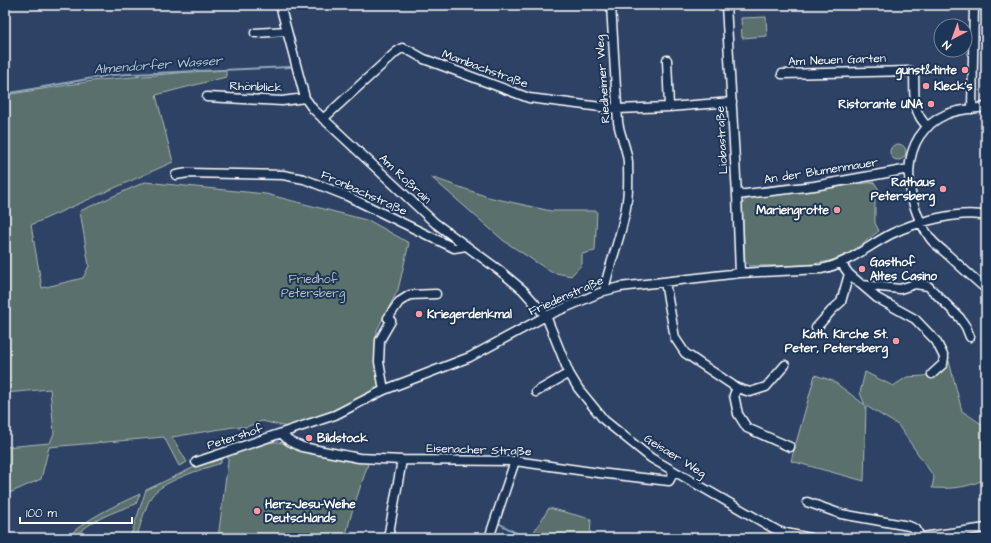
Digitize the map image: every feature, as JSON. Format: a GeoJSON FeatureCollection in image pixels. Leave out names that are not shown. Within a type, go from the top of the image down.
{"type":"FeatureCollection","features":[{"type":"Feature","properties":{"kind":"street","name":"Am Roßrain"},"geometry":{"type":"LineString","coordinates":[[280,5],[305,98],[313,109],[435,223],[523,290],[546,316]]}},
{"type":"Feature","properties":{"kind":"street","name":"Riedheimer Weg"},"geometry":{"type":"LineString","coordinates":[[604,291],[622,227],[627,200],[628,156],[619,130],[611,5]]}},
{"type":"Feature","properties":{"kind":"street","name":"Liobastraße"},"geometry":{"type":"LineString","coordinates":[[726,5],[740,273]]}},
{"type":"Feature","properties":{"kind":"street"},"geometry":{"type":"LineString","coordinates":[[972,109],[974,5]]}},
{"type":"Feature","properties":{"kind":"street"},"geometry":{"type":"LineString","coordinates":[[255,33],[287,31]]}},
{"type":"Feature","properties":{"kind":"street","name":"Mambachstraße"},"geometry":{"type":"LineString","coordinates":[[323,119],[402,48],[424,59],[529,98],[617,109],[732,102]]}},
{"type":"Feature","properties":{"kind":"street"},"geometry":{"type":"LineString","coordinates":[[667,60],[669,107]]}},
{"type":"Feature","properties":{"kind":"street","name":"Am Neuen Garten"},"geometry":{"type":"LineString","coordinates":[[782,74],[911,70],[914,74],[916,111],[923,123],[928,127]]}},
{"type":"Feature","properties":{"kind":"street","name":"Rhönblick"},"geometry":{"type":"LineString","coordinates":[[206,97],[282,101],[305,98]]}},
{"type":"Feature","properties":{"kind":"street"},"geometry":{"type":"LineString","coordinates":[[986,108],[962,109],[945,115],[928,127],[914,148],[910,158],[909,169],[912,198],[920,223],[931,240],[986,289]]}},
{"type":"Feature","properties":{"kind":"street","name":"An der Blumenmauer"},"geometry":{"type":"LineString","coordinates":[[737,195],[814,186],[909,169]]}},
{"type":"Feature","properties":{"kind":"street","name":"Fronbachstraße"},"geometry":{"type":"LineString","coordinates":[[176,175],[188,173],[283,175],[304,179],[347,196],[454,248],[466,246]]}},
{"type":"Feature","properties":{"kind":"street","name":"Friedenstraße"},"geometry":{"type":"LineString","coordinates":[[282,434],[335,415],[384,390],[470,357],[546,316],[604,291],[620,287],[740,273],[821,269],[841,263],[892,234],[920,223],[957,215],[969,214],[986,216]]}},
{"type":"Feature","properties":{"kind":"street"},"geometry":{"type":"LineString","coordinates":[[841,263],[849,274],[877,298],[914,319],[936,341],[944,357],[943,364],[932,374]]}},
{"type":"Feature","properties":{"kind":"street"},"geometry":{"type":"LineString","coordinates":[[816,328],[841,302],[849,274]]}},
{"type":"Feature","properties":{"kind":"street"},"geometry":{"type":"LineString","coordinates":[[665,282],[675,338],[685,353],[737,388],[750,392],[766,387],[785,365]]}},
{"type":"Feature","properties":{"kind":"street"},"geometry":{"type":"LineString","coordinates":[[862,285],[900,289],[915,284],[928,286],[960,318],[970,337]]}},
{"type":"Feature","properties":{"kind":"street"},"geometry":{"type":"LineString","coordinates":[[384,390],[379,362],[380,340],[391,321],[388,318],[399,302],[410,295],[436,294]]}},
{"type":"Feature","properties":{"kind":"street","name":"Geisaer Weg"},"geometry":{"type":"LineString","coordinates":[[546,316],[569,373],[578,388],[604,420],[651,458],[780,532],[787,538]]}},
{"type":"Feature","properties":{"kind":"street"},"geometry":{"type":"LineString","coordinates":[[536,392],[569,373]]}},
{"type":"Feature","properties":{"kind":"street"},"geometry":{"type":"LineString","coordinates":[[737,388],[734,395],[738,414],[747,428],[790,448]]}},
{"type":"Feature","properties":{"kind":"street","name":"Eisenacher Straße"},"geometry":{"type":"LineString","coordinates":[[282,434],[289,440],[302,447],[359,458],[515,461],[669,481],[674,472]]}},
{"type":"Feature","properties":{"kind":"street","name":"Petershof"},"geometry":{"type":"LineString","coordinates":[[196,462],[282,434]]}},
{"type":"Feature","properties":{"kind":"street"},"geometry":{"type":"LineString","coordinates":[[388,538],[402,460]]}},
{"type":"Feature","properties":{"kind":"street"},"geometry":{"type":"LineString","coordinates":[[489,538],[515,461]]}},
{"type":"Feature","properties":{"kind":"street"},"geometry":{"type":"LineString","coordinates":[[807,502],[841,514],[909,526],[916,529],[918,538],[986,528]]}},
{"type":"Feature","properties":{"kind":"street"},"geometry":{"type":"LineString","coordinates":[[780,532],[810,538]]}},
{"type":"Feature","properties":{"kind":"green space"},"geometry":{"type":"Polygon","coordinates":[[[766,17],[767,36],[742,38],[741,18],[766,17]]]}},
{"type":"Feature","properties":{"kind":"green space","name":"Friedhof Petersberg"},"geometry":{"type":"Polygon","coordinates":[[[226,70],[226,77],[156,95],[173,162],[31,225],[42,288],[83,278],[89,266],[80,211],[145,182],[266,194],[370,221],[409,243],[398,290],[377,330],[375,365],[381,390],[334,413],[291,428],[262,421],[246,427],[233,427],[172,437],[187,462],[179,466],[164,437],[49,447],[41,479],[5,495],[5,447],[50,443],[54,433],[50,389],[5,393],[5,95],[99,80],[226,70]]]}},
{"type":"Feature","properties":{"kind":"green space"},"geometry":{"type":"Polygon","coordinates":[[[895,144],[901,144],[906,149],[904,158],[901,160],[895,160],[890,155],[890,149],[895,144]]]}},
{"type":"Feature","properties":{"kind":"green space"},"geometry":{"type":"Polygon","coordinates":[[[431,177],[488,197],[551,211],[597,211],[595,251],[582,254],[582,264],[571,276],[551,272],[504,241],[431,177]]]}},
{"type":"Feature","properties":{"kind":"green space"},"geometry":{"type":"Polygon","coordinates":[[[874,182],[881,193],[875,198],[875,223],[879,231],[853,251],[826,262],[813,264],[749,266],[745,261],[742,204],[746,199],[874,182]]]}},
{"type":"Feature","properties":{"kind":"green space"},"geometry":{"type":"Polygon","coordinates":[[[949,361],[962,411],[986,427],[986,478],[967,486],[932,488],[934,477],[898,425],[866,406],[864,481],[791,461],[815,375],[833,381],[865,405],[860,393],[865,372],[893,386],[907,377],[924,376],[940,370],[949,361]]]}},
{"type":"Feature","properties":{"kind":"green space"},"geometry":{"type":"Polygon","coordinates":[[[267,442],[278,442],[369,461],[345,538],[218,538],[228,454],[267,442]]]}},
{"type":"Feature","properties":{"kind":"green space"},"geometry":{"type":"Polygon","coordinates":[[[221,457],[221,463],[183,476],[156,491],[149,501],[136,538],[130,538],[146,490],[203,463],[221,457]]]}},
{"type":"Feature","properties":{"kind":"green space"},"geometry":{"type":"Polygon","coordinates":[[[140,494],[136,504],[95,521],[73,538],[66,538],[92,518],[140,494]]]}},
{"type":"Feature","properties":{"kind":"green space"},"geometry":{"type":"Polygon","coordinates":[[[549,508],[591,519],[590,538],[530,538],[549,508]]]}},
{"type":"Feature","properties":{"kind":"waterway","name":"Almendorfer Wasser"},"geometry":{"type":"LineString","coordinates":[[5,94],[110,75],[290,67]]}},
{"type":"Feature","properties":{"kind":"waterway"},"geometry":{"type":"LineString","coordinates":[[500,524],[525,538]]}},
{"type":"Feature","properties":{"kind":"place","name":"gunst&tinte"},"geometry":{"type":"Point","coordinates":[965,70]}},
{"type":"Feature","properties":{"kind":"place","name":"Kleck's"},"geometry":{"type":"Point","coordinates":[926,86]}},
{"type":"Feature","properties":{"kind":"place","name":"Ristorante UNA"},"geometry":{"type":"Point","coordinates":[931,104]}},
{"type":"Feature","properties":{"kind":"place","name":"Rathaus Petersberg"},"geometry":{"type":"Point","coordinates":[943,189]}},
{"type":"Feature","properties":{"kind":"place","name":"Mariengrotte"},"geometry":{"type":"Point","coordinates":[837,210]}},
{"type":"Feature","properties":{"kind":"place","name":"Gasthof Altes Casino"},"geometry":{"type":"Point","coordinates":[862,269]}},
{"type":"Feature","properties":{"kind":"place","name":"Kriegerdenkmal"},"geometry":{"type":"Point","coordinates":[419,314]}},
{"type":"Feature","properties":{"kind":"place","name":"Kath. Kirche St. Peter, Petersberg"},"geometry":{"type":"Point","coordinates":[896,341]}},
{"type":"Feature","properties":{"kind":"place","name":"Bildstock"},"geometry":{"type":"Point","coordinates":[309,438]}},
{"type":"Feature","properties":{"kind":"place","name":"Herz-Jesu-Weihe Deutschlands"},"geometry":{"type":"Point","coordinates":[257,511]}}]}
